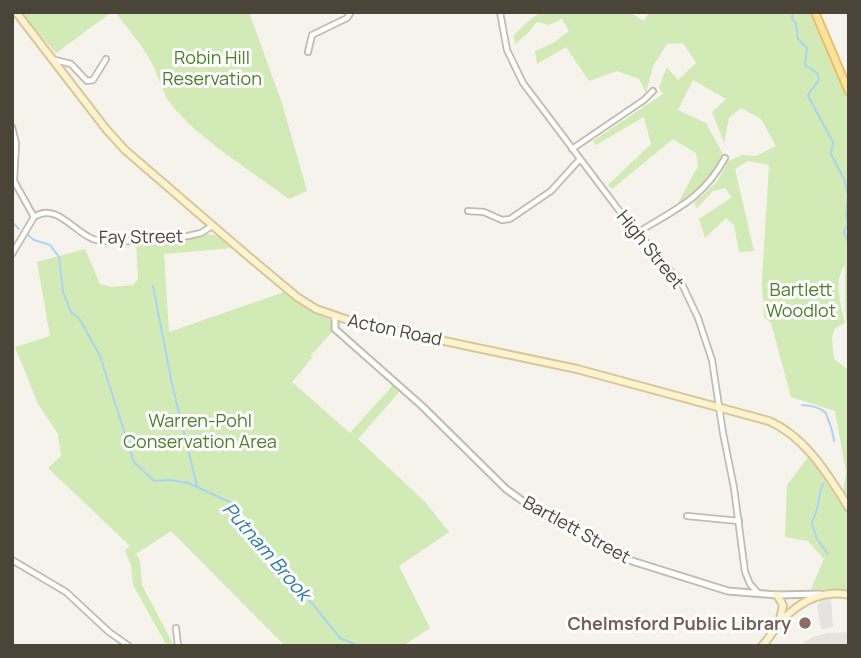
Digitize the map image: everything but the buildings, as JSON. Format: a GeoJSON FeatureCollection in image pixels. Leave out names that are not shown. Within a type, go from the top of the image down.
{"type":"FeatureCollection","features":[{"type":"Feature","properties":{"kind":"main road","name":"Acton Road"},"geometry":{"type":"LineString","coordinates":[[16,12],[115,140],[212,226],[297,297],[316,309],[335,317],[566,366],[769,421],[796,436],[806,446],[849,508]]}},
{"type":"Feature","properties":{"kind":"main road"},"geometry":{"type":"LineString","coordinates":[[816,12],[849,92]]}},
{"type":"Feature","properties":{"kind":"main road"},"geometry":{"type":"LineString","coordinates":[[764,644],[779,624],[800,605],[820,594]]}},
{"type":"Feature","properties":{"kind":"main road","name":"Bartlett Street"},"geometry":{"type":"LineString","coordinates":[[820,594],[849,594]]}},
{"type":"Feature","properties":{"kind":"main road"},"geometry":{"type":"LineString","coordinates":[[777,596],[783,605],[779,624]]}},
{"type":"Feature","properties":{"kind":"street"},"geometry":{"type":"LineString","coordinates":[[308,52],[312,34],[347,18],[351,12]]}},
{"type":"Feature","properties":{"kind":"street","name":"High Street"},"geometry":{"type":"LineString","coordinates":[[500,12],[507,50],[523,83],[637,233],[682,285],[690,300],[707,339],[739,522],[745,572],[758,594]]}},
{"type":"Feature","properties":{"kind":"street"},"geometry":{"type":"LineString","coordinates":[[55,60],[71,64],[87,81],[93,80],[106,59]]}},
{"type":"Feature","properties":{"kind":"street"},"geometry":{"type":"LineString","coordinates":[[572,149],[653,91]]}},
{"type":"Feature","properties":{"kind":"street"},"geometry":{"type":"LineString","coordinates":[[12,127],[16,144],[14,181],[34,217],[12,254]]}},
{"type":"Feature","properties":{"kind":"street"},"geometry":{"type":"LineString","coordinates":[[637,233],[677,211],[707,186],[724,158]]}},
{"type":"Feature","properties":{"kind":"street"},"geometry":{"type":"LineString","coordinates":[[468,211],[484,212],[502,220],[510,219],[551,191],[580,159]]}},
{"type":"Feature","properties":{"kind":"street","name":"Fay Street"},"geometry":{"type":"LineString","coordinates":[[34,217],[43,213],[54,214],[86,236],[105,241],[188,236],[204,232],[212,226]]}},
{"type":"Feature","properties":{"kind":"street","name":"Bartlett Street"},"geometry":{"type":"LineString","coordinates":[[335,317],[335,328],[422,406],[506,489],[531,507],[632,561],[728,591],[777,596],[820,594]]}},
{"type":"Feature","properties":{"kind":"street"},"geometry":{"type":"LineString","coordinates":[[687,516],[739,522]]}},
{"type":"Feature","properties":{"kind":"street"},"geometry":{"type":"LineString","coordinates":[[12,560],[66,592],[108,632],[129,646]]}},
{"type":"Feature","properties":{"kind":"street"},"geometry":{"type":"LineString","coordinates":[[176,628],[178,646]]}},
{"type":"Feature","properties":{"kind":"green space"},"geometry":{"type":"Polygon","coordinates":[[[20,12],[112,12],[56,53],[20,12]]]}},
{"type":"Feature","properties":{"kind":"green space","name":"Robin Hill Reservation"},"geometry":{"type":"Polygon","coordinates":[[[115,12],[249,12],[282,103],[307,191],[289,199],[226,154],[182,117],[168,99],[149,58],[115,12]]]}},
{"type":"Feature","properties":{"kind":"green space","name":"Bartlett Woodlot"},"geometry":{"type":"Polygon","coordinates":[[[542,12],[629,12],[644,21],[649,12],[815,12],[849,92],[849,335],[845,311],[845,265],[841,271],[839,285],[845,323],[835,328],[832,338],[834,359],[849,370],[848,498],[843,492],[846,472],[835,411],[791,397],[771,323],[764,317],[762,280],[769,165],[748,161],[735,169],[754,251],[739,252],[734,225],[726,218],[705,238],[699,219],[732,197],[725,188],[713,191],[697,208],[694,203],[717,182],[728,161],[742,155],[756,156],[776,146],[761,119],[741,108],[729,118],[724,143],[712,112],[726,99],[693,80],[678,110],[706,123],[724,156],[710,179],[692,197],[677,205],[698,166],[696,153],[673,139],[612,189],[608,185],[651,144],[644,117],[596,145],[593,141],[663,94],[659,87],[667,67],[678,80],[696,63],[683,43],[667,44],[653,66],[646,93],[639,79],[617,71],[589,81],[566,47],[537,64],[535,51],[555,42],[569,31],[562,19],[549,25],[537,22],[515,44],[514,35],[542,12]]]}},
{"type":"Feature","properties":{"kind":"green space","name":"Warren-Pohl Conservation Area"},"geometry":{"type":"Polygon","coordinates":[[[208,234],[218,236],[232,248],[164,254],[169,332],[284,292],[308,310],[330,320],[333,331],[311,355],[312,358],[292,382],[350,433],[393,385],[400,391],[358,439],[425,502],[449,532],[399,566],[430,628],[403,646],[285,646],[171,531],[136,554],[140,561],[142,585],[174,646],[167,646],[133,585],[131,565],[125,550],[130,546],[48,468],[61,456],[58,434],[38,404],[15,347],[50,336],[37,262],[85,249],[100,284],[111,287],[133,285],[138,279],[136,242],[179,240],[208,234]]]}},
{"type":"Feature","properties":{"kind":"green space"},"geometry":{"type":"Polygon","coordinates":[[[808,457],[849,515],[849,590],[811,589],[824,559],[808,541],[785,537],[787,485],[808,457]]]}},
{"type":"Feature","properties":{"kind":"shaded area"},"geometry":{"type":"Polygon","coordinates":[[[831,598],[833,627],[821,629],[817,605],[820,600],[831,598]]]}},
{"type":"Feature","properties":{"kind":"shaded area"},"geometry":{"type":"Polygon","coordinates":[[[849,632],[849,646],[802,646],[813,637],[849,632]]]}},
{"type":"Feature","properties":{"kind":"waterway"},"geometry":{"type":"LineString","coordinates":[[793,12],[792,19],[796,23],[798,39],[807,48],[805,65],[817,73],[819,79],[808,96],[833,142],[831,154],[844,179],[848,195],[848,224],[844,232],[849,244]]}},
{"type":"Feature","properties":{"kind":"waterway","name":"Putnam Brook"},"geometry":{"type":"LineString","coordinates":[[12,222],[19,229]]}},
{"type":"Feature","properties":{"kind":"waterway","name":"Putnam Brook"},"geometry":{"type":"LineString","coordinates":[[28,235],[50,245],[59,257],[63,292],[71,312],[79,318],[100,356],[134,462],[154,481],[188,483],[230,502],[340,638],[359,646]]}},
{"type":"Feature","properties":{"kind":"waterway"},"geometry":{"type":"LineString","coordinates":[[153,286],[172,384],[197,486]]}},
{"type":"Feature","properties":{"kind":"waterway"},"geometry":{"type":"LineString","coordinates":[[802,405],[826,413],[834,441]]}},
{"type":"Feature","properties":{"kind":"waterway"},"geometry":{"type":"LineString","coordinates":[[824,483],[812,524],[817,539],[828,554]]}},
{"type":"Feature","properties":{"kind":"place","name":"Chelmsford Public Library"},"geometry":{"type":"Point","coordinates":[805,623]}}]}
